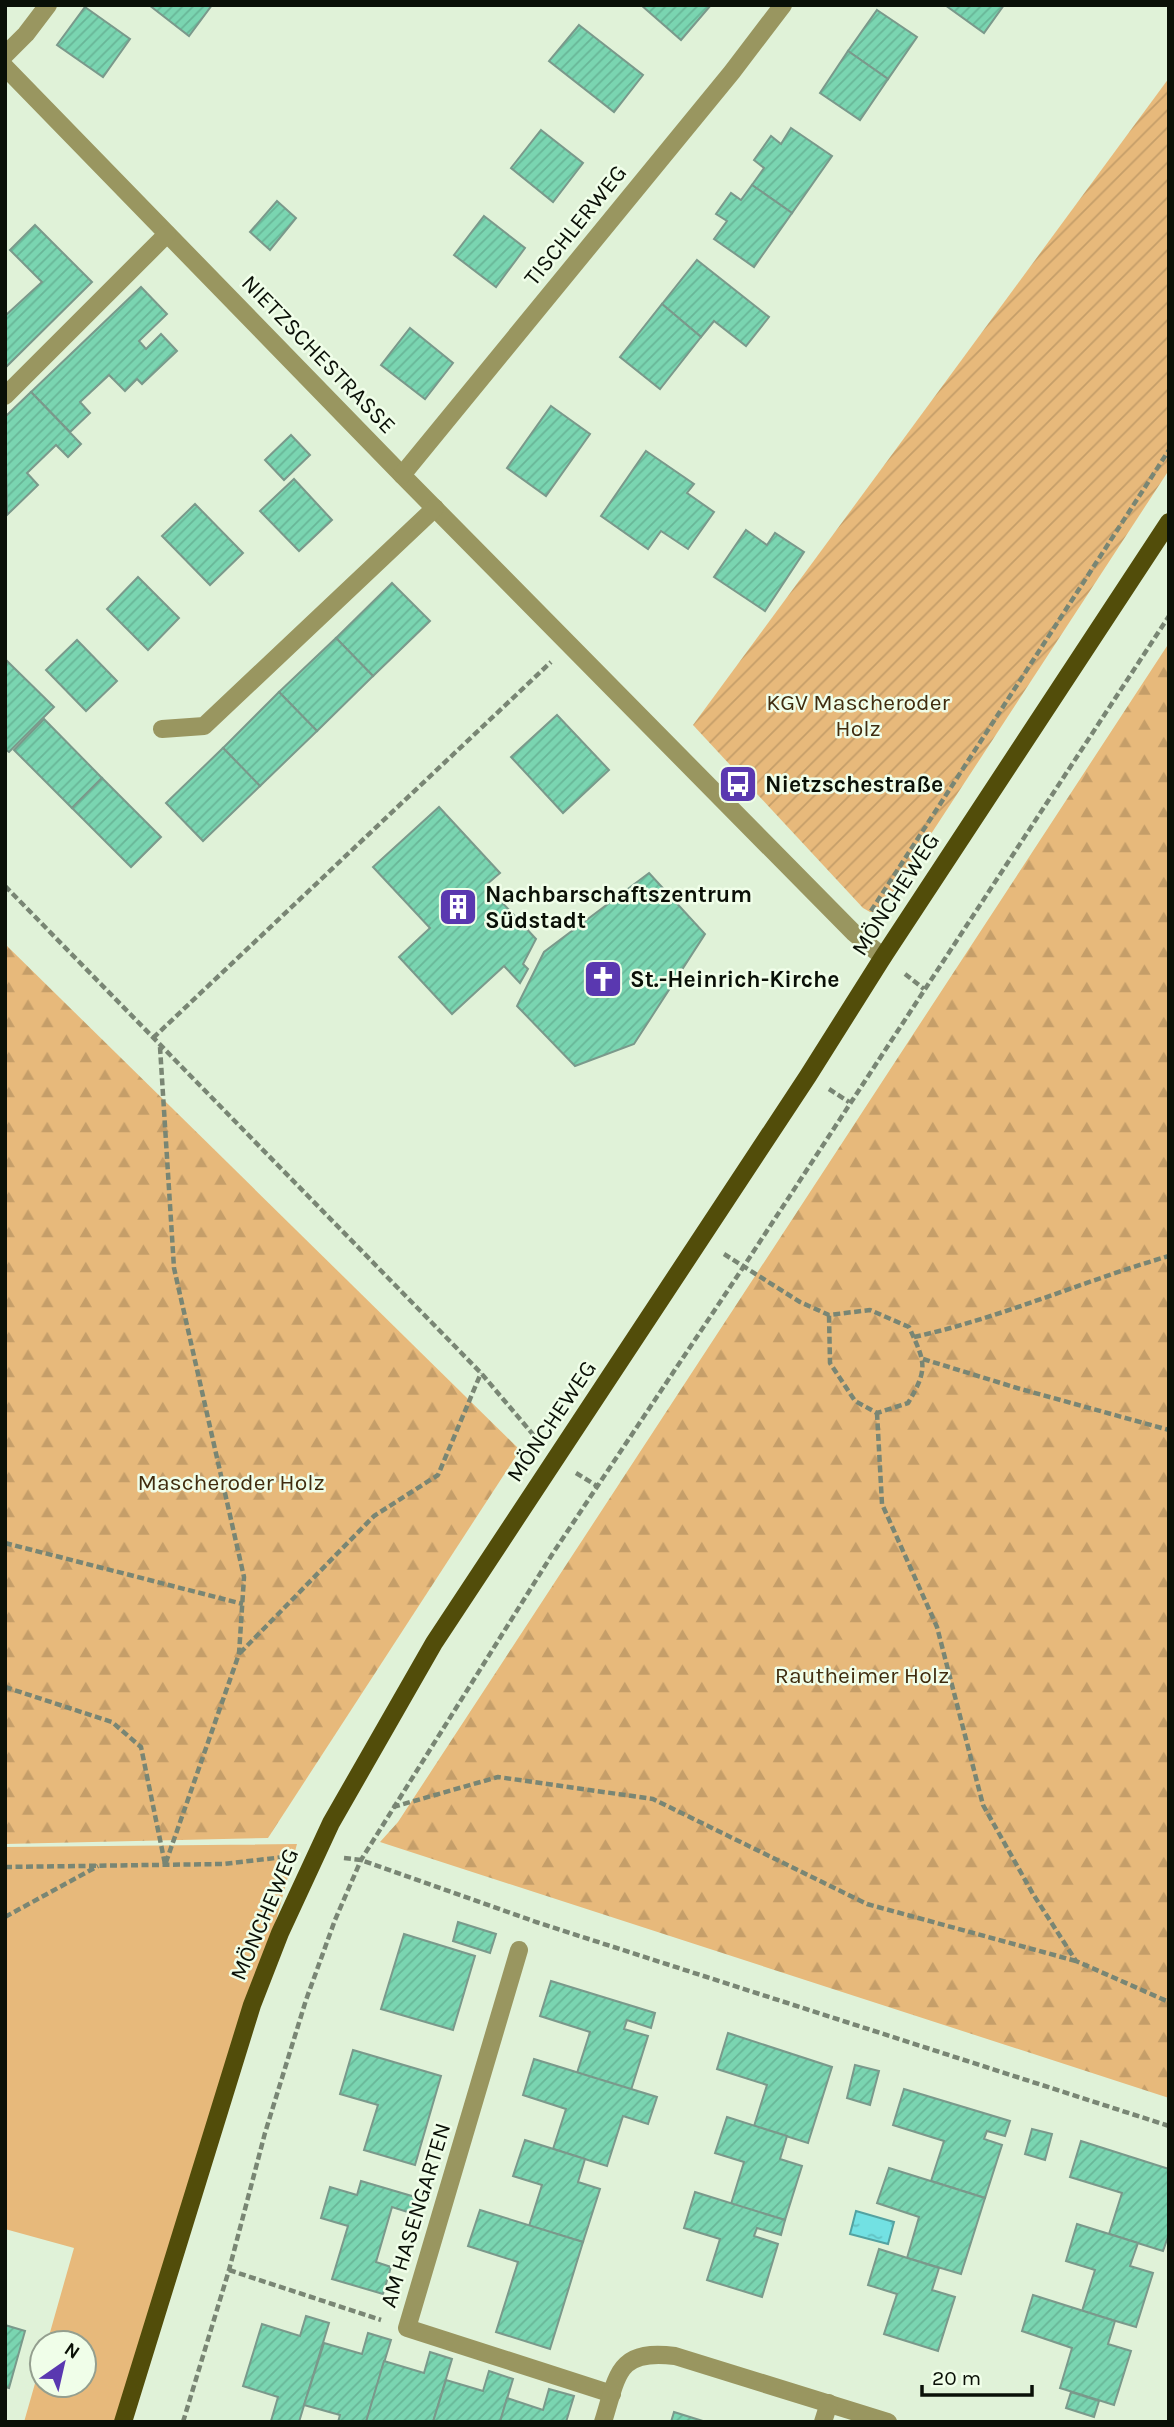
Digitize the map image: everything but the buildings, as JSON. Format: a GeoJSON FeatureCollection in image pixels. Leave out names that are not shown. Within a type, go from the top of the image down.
{"type":"FeatureCollection","features":[{"type":"Feature","properties":{"kind":"main road","name":"MÖNCHEWEG"},"geometry":{"type":"LineString","coordinates":[[123,2422],[252,2005],[280,1933],[331,1823],[434,1643],[701,1240],[1169,522]]}},
{"type":"Feature","properties":{"kind":"street"},"geometry":{"type":"LineString","coordinates":[[5,55],[26,34],[48,5]]}},
{"type":"Feature","properties":{"kind":"street","name":"TISCHLERWEG"},"geometry":{"type":"LineString","coordinates":[[402,475],[724,83],[783,5]]}},
{"type":"Feature","properties":{"kind":"street","name":"NIETZSCHESTRASSE"},"geometry":{"type":"LineString","coordinates":[[5,67],[402,475],[853,932],[883,957]]}},
{"type":"Feature","properties":{"kind":"street"},"geometry":{"type":"LineString","coordinates":[[5,396],[167,234]]}},
{"type":"Feature","properties":{"kind":"street"},"geometry":{"type":"LineString","coordinates":[[162,729],[204,726],[435,508]]}},
{"type":"Feature","properties":{"kind":"street","name":"AM HASENGARTEN"},"geometry":{"type":"LineString","coordinates":[[519,1950],[407,2328],[612,2394]]}},
{"type":"Feature","properties":{"kind":"street"},"geometry":{"type":"LineString","coordinates":[[603,2422],[620,2374],[633,2358],[653,2353],[675,2356],[888,2422]]}},
{"type":"Feature","properties":{"kind":"street"},"geometry":{"type":"LineString","coordinates":[[823,2422],[828,2403]]}},
{"type":"Feature","properties":{"kind":"path"},"geometry":{"type":"LineString","coordinates":[[853,932],[870,912],[1169,450]]}},
{"type":"Feature","properties":{"kind":"path"},"geometry":{"type":"LineString","coordinates":[[183,2422],[229,2270],[265,2133],[306,2000],[334,1920],[361,1860],[553,1553],[1169,616]]}},
{"type":"Feature","properties":{"kind":"path"},"geometry":{"type":"LineString","coordinates":[[153,1038],[569,644]]}},
{"type":"Feature","properties":{"kind":"path"},"geometry":{"type":"LineString","coordinates":[[5,886],[481,1373],[555,1460]]}},
{"type":"Feature","properties":{"kind":"path"},"geometry":{"type":"LineString","coordinates":[[160,1045],[174,1268],[244,1577],[239,1654],[165,1865]]}},
{"type":"Feature","properties":{"kind":"path"},"geometry":{"type":"LineString","coordinates":[[701,1240],[800,1302],[828,1315],[870,1310],[909,1327],[923,1359],[921,1381],[908,1403],[877,1413],[855,1401],[830,1363],[828,1315]]}},
{"type":"Feature","properties":{"kind":"path"},"geometry":{"type":"LineString","coordinates":[[914,1337],[940,1331],[1169,1256]]}},
{"type":"Feature","properties":{"kind":"path"},"geometry":{"type":"LineString","coordinates":[[923,1359],[1169,1430]]}},
{"type":"Feature","properties":{"kind":"path"},"geometry":{"type":"LineString","coordinates":[[239,1654],[374,1516],[438,1475],[481,1373]]}},
{"type":"Feature","properties":{"kind":"path"},"geometry":{"type":"LineString","coordinates":[[877,1413],[882,1504],[937,1627],[983,1805],[1033,1894],[1076,1961]]}},
{"type":"Feature","properties":{"kind":"path"},"geometry":{"type":"LineString","coordinates":[[5,1543],[243,1604]]}},
{"type":"Feature","properties":{"kind":"path"},"geometry":{"type":"LineString","coordinates":[[5,1687],[112,1722],[141,1747],[165,1865]]}},
{"type":"Feature","properties":{"kind":"path"},"geometry":{"type":"LineString","coordinates":[[392,1808],[498,1777],[653,1799],[867,1903],[1076,1961],[1169,2002]]}},
{"type":"Feature","properties":{"kind":"path"},"geometry":{"type":"LineString","coordinates":[[5,1867],[223,1864],[315,1854],[361,1860],[536,1922],[1169,2126]]}},
{"type":"Feature","properties":{"kind":"path"},"geometry":{"type":"LineString","coordinates":[[5,1917],[99,1866]]}},
{"type":"Feature","properties":{"kind":"path"},"geometry":{"type":"LineString","coordinates":[[229,2270],[407,2328]]}},
{"type":"Feature","properties":{"kind":"green space","name":"KGV Mascheroder Holz"},"geometry":{"type":"Polygon","coordinates":[[[1169,78],[1169,470],[880,912],[870,912],[863,908],[693,725],[1169,78]]]}},
{"type":"Feature","properties":{"kind":"green space","name":"Rautheimer Holz"},"geometry":{"type":"Polygon","coordinates":[[[1169,643],[1169,2098],[380,1842],[398,1822],[1169,643]]]}},
{"type":"Feature","properties":{"kind":"green space","name":"Mascheroder Holz"},"geometry":{"type":"Polygon","coordinates":[[[5,944],[520,1450],[268,1838],[5,1844],[5,944]]]}},
{"type":"Feature","properties":{"kind":"green space"},"geometry":{"type":"Polygon","coordinates":[[[297,1844],[255,1997],[123,2422],[24,2422],[31,2399],[98,2399],[98,2329],[51,2329],[74,2248],[5,2229],[5,1847],[297,1844]]]}},
{"type":"Feature","properties":{"kind":"water"},"geometry":{"type":"Polygon","coordinates":[[[856,2211],[894,2222],[888,2244],[850,2234],[856,2211]]]}},
{"type":"Feature","properties":{"kind":"place","name":"Nietzschestraße"},"geometry":{"type":"Point","coordinates":[738,784]}},
{"type":"Feature","properties":{"kind":"place","name":"Nachbarschaftszentrum Südstadt"},"geometry":{"type":"Point","coordinates":[458,907]}},
{"type":"Feature","properties":{"kind":"place","name":"St.-Heinrich-Kirche"},"geometry":{"type":"Point","coordinates":[603,979]}}]}
